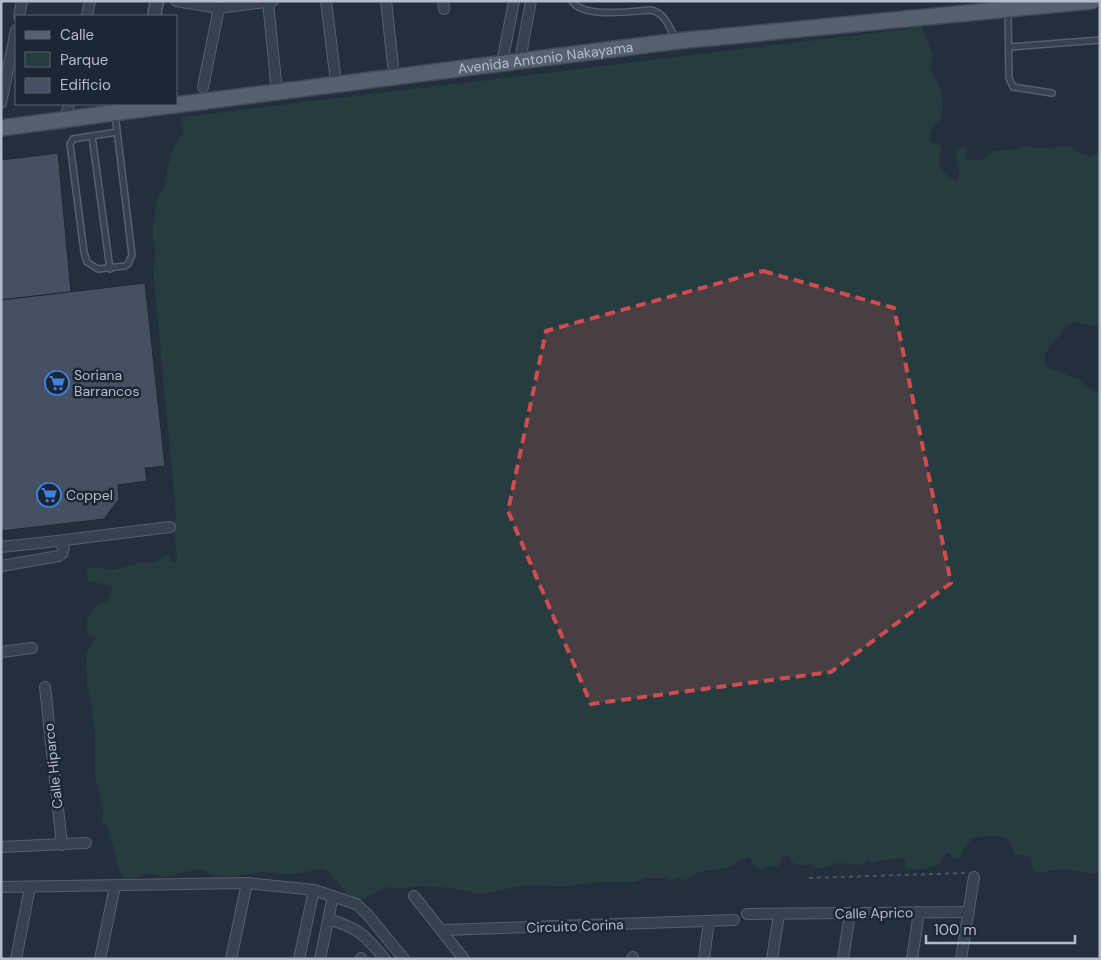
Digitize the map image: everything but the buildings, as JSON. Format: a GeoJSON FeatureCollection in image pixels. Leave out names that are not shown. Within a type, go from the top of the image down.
{"type":"FeatureCollection","features":[{"type":"Feature","properties":{"kind":"main road","name":"Avenida Antonio Nakayama"},"geometry":{"type":"LineString","coordinates":[[178,102],[677,41],[1086,2]]}},
{"type":"Feature","properties":{"kind":"main road","name":"Avenida Antonio Nakayama"},"geometry":{"type":"LineString","coordinates":[[1,128],[115,113],[152,105]]}},
{"type":"Feature","properties":{"kind":"street"},"geometry":{"type":"LineString","coordinates":[[19,15],[22,1]]}},
{"type":"Feature","properties":{"kind":"street"},"geometry":{"type":"LineString","coordinates":[[87,15],[90,1]]}},
{"type":"Feature","properties":{"kind":"street"},"geometry":{"type":"LineString","coordinates":[[154,15],[157,1]]}},
{"type":"Feature","properties":{"kind":"street"},"geometry":{"type":"LineString","coordinates":[[176,1],[219,8],[273,1]]}},
{"type":"Feature","properties":{"kind":"street"},"geometry":{"type":"LineString","coordinates":[[326,1],[335,74]]}},
{"type":"Feature","properties":{"kind":"street"},"geometry":{"type":"LineString","coordinates":[[386,1],[394,65]]}},
{"type":"Feature","properties":{"kind":"street"},"geometry":{"type":"LineString","coordinates":[[502,62],[514,1]]}},
{"type":"Feature","properties":{"kind":"street"},"geometry":{"type":"LineString","coordinates":[[520,60],[531,1]]}},
{"type":"Feature","properties":{"kind":"street"},"geometry":{"type":"LineString","coordinates":[[268,2],[276,82]]}},
{"type":"Feature","properties":{"kind":"street"},"geometry":{"type":"LineString","coordinates":[[203,87],[219,8]]}},
{"type":"Feature","properties":{"kind":"street"},"geometry":{"type":"LineString","coordinates":[[1,103],[15,35]]}},
{"type":"Feature","properties":{"kind":"street"},"geometry":{"type":"LineString","coordinates":[[65,120],[69,105]]}},
{"type":"Feature","properties":{"kind":"street"},"geometry":{"type":"LineString","coordinates":[[1,547],[170,527]]}},
{"type":"Feature","properties":{"kind":"street"},"geometry":{"type":"LineString","coordinates":[[1,566],[60,556],[64,548],[57,541]]}},
{"type":"Feature","properties":{"kind":"street"},"geometry":{"type":"LineString","coordinates":[[1,652],[32,648]]}},
{"type":"Feature","properties":{"kind":"street","name":"Calle Hiparco"},"geometry":{"type":"LineString","coordinates":[[45,687],[62,845]]}},
{"type":"Feature","properties":{"kind":"street"},"geometry":{"type":"LineString","coordinates":[[1,847],[86,843]]}},
{"type":"Feature","properties":{"kind":"street"},"geometry":{"type":"LineString","coordinates":[[961,959],[974,877]]}},
{"type":"Feature","properties":{"kind":"street"},"geometry":{"type":"LineString","coordinates":[[231,959],[247,883]]}},
{"type":"Feature","properties":{"kind":"street"},"geometry":{"type":"LineString","coordinates":[[1,887],[247,883],[314,890],[356,904],[404,959]]}},
{"type":"Feature","properties":{"kind":"street"},"geometry":{"type":"LineString","coordinates":[[100,959],[115,886]]}},
{"type":"Feature","properties":{"kind":"street"},"geometry":{"type":"LineString","coordinates":[[16,959],[30,887]]}},
{"type":"Feature","properties":{"kind":"street"},"geometry":{"type":"LineString","coordinates":[[299,959],[314,890]]}},
{"type":"Feature","properties":{"kind":"street"},"geometry":{"type":"LineString","coordinates":[[320,959],[333,896]]}},
{"type":"Feature","properties":{"kind":"street"},"geometry":{"type":"LineString","coordinates":[[414,896],[464,959]]}},
{"type":"Feature","properties":{"kind":"street"},"geometry":{"type":"LineString","coordinates":[[912,959],[919,912]]}},
{"type":"Feature","properties":{"kind":"street","name":"Calle Aprico"},"geometry":{"type":"LineString","coordinates":[[748,914],[969,912]]}},
{"type":"Feature","properties":{"kind":"street"},"geometry":{"type":"LineString","coordinates":[[843,959],[850,913]]}},
{"type":"Feature","properties":{"kind":"street"},"geometry":{"type":"LineString","coordinates":[[772,959],[779,914]]}},
{"type":"Feature","properties":{"kind":"street"},"geometry":{"type":"LineString","coordinates":[[329,919],[353,928],[366,937],[384,959]]}},
{"type":"Feature","properties":{"kind":"street","name":"Circuito Corina"},"geometry":{"type":"LineString","coordinates":[[441,930],[734,920]]}},
{"type":"Feature","properties":{"kind":"street"},"geometry":{"type":"LineString","coordinates":[[704,959],[709,921]]}},
{"type":"Feature","properties":{"kind":"street"},"geometry":{"type":"LineString","coordinates":[[366,937],[377,926]]}},
{"type":"Feature","properties":{"kind":"lane"},"geometry":{"type":"LineString","coordinates":[[572,1],[576,7],[591,11],[657,11],[664,17],[677,41]]}},
{"type":"Feature","properties":{"kind":"lane"},"geometry":{"type":"LineString","coordinates":[[1008,9],[1009,78],[1014,87],[1052,93]]}},
{"type":"Feature","properties":{"kind":"lane"},"geometry":{"type":"LineString","coordinates":[[1008,47],[1100,40]]}},
{"type":"Feature","properties":{"kind":"lane"},"geometry":{"type":"LineString","coordinates":[[115,113],[132,255],[128,264],[110,269],[93,268],[87,262],[84,252],[70,144],[73,139],[117,132]]}},
{"type":"Feature","properties":{"kind":"lane"},"geometry":{"type":"LineString","coordinates":[[92,136],[110,269]]}},
{"type":"Feature","properties":{"kind":"path"},"geometry":{"type":"LineString","coordinates":[[809,878],[964,872],[974,877]]}},
{"type":"Feature","properties":{"kind":"highlighted area"},"geometry":{"type":"Polygon","coordinates":[[[763,271],[894,308],[951,583],[831,672],[591,704],[508,511],[546,331],[763,271]]]}},
{"type":"Feature","properties":{"kind":"green space"},"geometry":{"type":"Polygon","coordinates":[[[922,27],[933,56],[930,70],[941,90],[943,106],[941,119],[934,125],[929,137],[930,141],[941,146],[939,166],[950,178],[955,181],[959,174],[956,158],[957,148],[965,147],[967,159],[975,161],[987,159],[987,155],[994,151],[1015,149],[1023,146],[1051,149],[1059,146],[1072,147],[1079,153],[1090,157],[1100,152],[1100,326],[1068,324],[1049,347],[1044,360],[1048,367],[1079,380],[1093,391],[1100,393],[1100,872],[1095,874],[1062,869],[1036,873],[1031,866],[1031,858],[1024,855],[1015,855],[1009,841],[992,835],[971,839],[959,858],[951,858],[950,854],[946,853],[941,860],[941,864],[924,869],[907,869],[902,858],[878,861],[875,864],[867,860],[861,865],[837,863],[829,867],[817,869],[810,864],[795,864],[786,855],[782,857],[780,865],[776,867],[769,865],[757,869],[750,858],[745,858],[729,867],[699,872],[685,880],[679,878],[671,881],[664,878],[647,878],[634,882],[600,882],[560,887],[547,885],[521,886],[481,894],[452,888],[418,886],[401,889],[388,887],[356,901],[349,896],[328,871],[321,869],[295,874],[262,872],[236,876],[214,876],[199,869],[165,877],[149,873],[125,880],[120,872],[109,827],[102,823],[103,807],[95,775],[95,735],[87,685],[86,654],[96,637],[89,635],[87,629],[88,619],[97,606],[107,601],[113,586],[88,581],[86,572],[88,569],[96,567],[112,570],[143,562],[152,563],[163,558],[165,555],[169,555],[172,562],[176,563],[177,559],[174,522],[176,515],[153,269],[156,253],[153,241],[153,225],[158,197],[163,190],[167,178],[172,150],[184,132],[181,121],[183,117],[922,27]]]}},
{"type":"Feature","properties":{"kind":"place","name":"Soriana Barrancos"},"geometry":{"type":"Point","coordinates":[57,383]}},
{"type":"Feature","properties":{"kind":"place","name":"Coppel"},"geometry":{"type":"Point","coordinates":[49,495]}}]}
